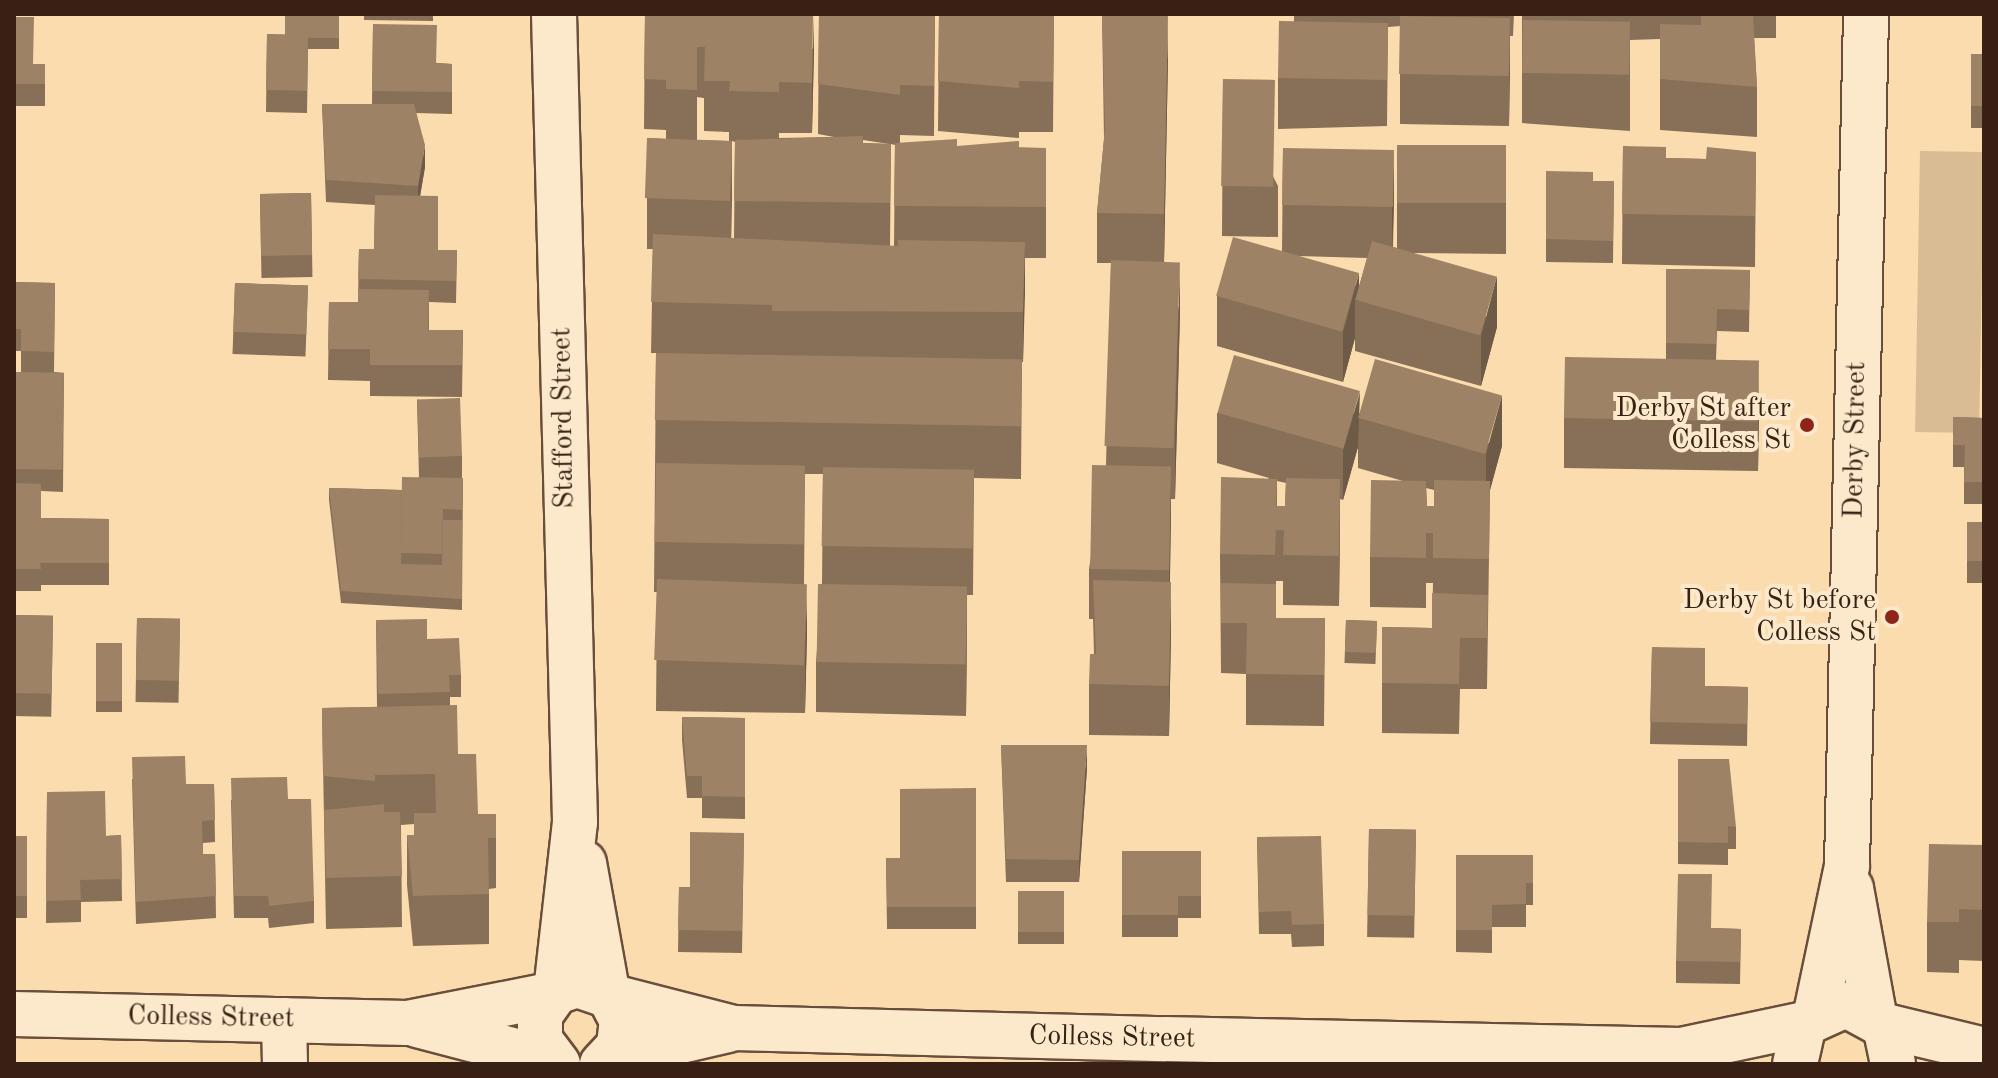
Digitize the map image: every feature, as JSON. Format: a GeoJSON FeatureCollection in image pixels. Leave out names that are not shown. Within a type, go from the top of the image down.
{"type":"FeatureCollection","features":[{"type":"Feature","properties":{"kind":"street","name":"Stafford Street"},"geometry":{"type":"LineString","coordinates":[[554,14],[575,822],[555,993],[538,1027],[556,1063]]}},
{"type":"Feature","properties":{"kind":"street","name":"Derby Street"},"geometry":{"type":"LineString","coordinates":[[1805,1034],[1847,866],[1866,14]]}},
{"type":"Feature","properties":{"kind":"street","name":"Stafford Street"},"geometry":{"type":"LineString","coordinates":[[575,822],[608,996],[623,1033],[608,1061]]}},
{"type":"Feature","properties":{"kind":"street","name":"Derby Street"},"geometry":{"type":"LineString","coordinates":[[1847,866],[1884,1035]]}},
{"type":"Feature","properties":{"kind":"street","name":"Colless Street"},"geometry":{"type":"LineString","coordinates":[[14,1014],[407,1023],[555,993],[577,985],[608,996],[734,1028],[1165,1052],[1681,1050],[1805,1034],[1846,1005],[1884,1035]]}},
{"type":"Feature","properties":{"kind":"street"},"geometry":{"type":"LineString","coordinates":[[284,1020],[285,1064]]}},
{"type":"Feature","properties":{"kind":"street","name":"Colless Street"},"geometry":{"type":"LineString","coordinates":[[407,1023],[491,1054],[556,1063]]}},
{"type":"Feature","properties":{"kind":"street","name":"Colless Street"},"geometry":{"type":"LineString","coordinates":[[608,1061],[734,1028]]}},
{"type":"Feature","properties":{"kind":"street"},"geometry":{"type":"LineString","coordinates":[[1884,1035],[1984,1050]]}},
{"type":"Feature","properties":{"kind":"street","name":"Colless Street"},"geometry":{"type":"LineString","coordinates":[[1681,1050],[1729,1064]]}},
{"type":"Feature","properties":{"kind":"shaded area"},"geometry":{"type":"Polygon","coordinates":[[[1920,151],[1984,152],[1979,433],[1915,432],[1920,151]]]}},
{"type":"Feature","properties":{"kind":"building"},"geometry":{"type":"Polygon","coordinates":[[[285,14],[339,14],[339,38],[285,35],[285,14]]]}},
{"type":"Feature","properties":{"kind":"building"},"geometry":{"type":"Polygon","coordinates":[[[645,14],[813,14],[812,83],[779,82],[779,92],[729,91],[730,81],[704,81],[705,47],[697,47],[697,90],[666,89],[666,80],[644,79],[645,14]]]}},
{"type":"Feature","properties":{"kind":"building"},"geometry":{"type":"Polygon","coordinates":[[[819,14],[935,14],[934,86],[900,85],[900,95],[818,84],[819,14]]]}},
{"type":"Feature","properties":{"kind":"building"},"geometry":{"type":"Polygon","coordinates":[[[939,14],[1054,14],[1053,82],[1019,81],[1019,88],[938,81],[939,14]]]}},
{"type":"Feature","properties":{"kind":"building"},"geometry":{"type":"Polygon","coordinates":[[[1102,14],[1168,14],[1164,214],[1097,213],[1105,128],[1102,14]]]}},
{"type":"Feature","properties":{"kind":"building"},"geometry":{"type":"Polygon","coordinates":[[[1701,14],[1753,14],[1757,87],[1660,79],[1660,24],[1701,25],[1701,14]]]}},
{"type":"Feature","properties":{"kind":"building"},"geometry":{"type":"Polygon","coordinates":[[[1400,16],[1510,18],[1509,76],[1399,74],[1400,16]]]}},
{"type":"Feature","properties":{"kind":"building"},"geometry":{"type":"Polygon","coordinates":[[[14,17],[34,17],[33,64],[45,64],[45,84],[14,84],[14,17]]]}},
{"type":"Feature","properties":{"kind":"building"},"geometry":{"type":"Polygon","coordinates":[[[1523,20],[1630,22],[1629,75],[1522,73],[1523,20]]]}},
{"type":"Feature","properties":{"kind":"building"},"geometry":{"type":"Polygon","coordinates":[[[1279,21],[1388,23],[1387,80],[1278,78],[1279,21]]]}},
{"type":"Feature","properties":{"kind":"building"},"geometry":{"type":"Polygon","coordinates":[[[373,24],[437,25],[436,63],[452,64],[452,92],[372,91],[373,24]]]}},
{"type":"Feature","properties":{"kind":"building"},"geometry":{"type":"Polygon","coordinates":[[[267,34],[308,35],[307,91],[266,90],[267,34]]]}},
{"type":"Feature","properties":{"kind":"building"},"geometry":{"type":"Polygon","coordinates":[[[1971,54],[1984,54],[1984,106],[1971,106],[1971,54]]]}},
{"type":"Feature","properties":{"kind":"building"},"geometry":{"type":"Polygon","coordinates":[[[1223,79],[1275,80],[1273,187],[1221,186],[1223,79]]]}},
{"type":"Feature","properties":{"kind":"building"},"geometry":{"type":"Polygon","coordinates":[[[322,104],[414,104],[425,145],[418,186],[326,180],[322,104]]]}},
{"type":"Feature","properties":{"kind":"building"},"geometry":{"type":"Polygon","coordinates":[[[863,136],[862,143],[891,144],[890,203],[734,201],[735,140],[863,136]]]}},
{"type":"Feature","properties":{"kind":"building"},"geometry":{"type":"Polygon","coordinates":[[[647,138],[732,141],[730,201],[645,198],[647,138]]]}},
{"type":"Feature","properties":{"kind":"building"},"geometry":{"type":"Polygon","coordinates":[[[957,139],[957,146],[1019,141],[1019,148],[1046,148],[1046,207],[894,206],[895,143],[957,139]]]}},
{"type":"Feature","properties":{"kind":"building"},"geometry":{"type":"Polygon","coordinates":[[[1397,145],[1506,145],[1506,203],[1397,203],[1397,145]]]}},
{"type":"Feature","properties":{"kind":"building"},"geometry":{"type":"Polygon","coordinates":[[[1623,146],[1666,147],[1666,158],[1706,159],[1707,147],[1756,152],[1755,216],[1622,214],[1623,146]]]}},
{"type":"Feature","properties":{"kind":"building"},"geometry":{"type":"Polygon","coordinates":[[[1283,148],[1394,150],[1393,207],[1282,205],[1283,148]]]}},
{"type":"Feature","properties":{"kind":"building"},"geometry":{"type":"Polygon","coordinates":[[[1546,171],[1593,172],[1593,181],[1614,181],[1613,241],[1546,239],[1546,171]]]}},
{"type":"Feature","properties":{"kind":"building"},"geometry":{"type":"Polygon","coordinates":[[[311,193],[312,255],[261,256],[260,194],[311,193]]]}},
{"type":"Feature","properties":{"kind":"building"},"geometry":{"type":"Polygon","coordinates":[[[375,195],[438,196],[438,250],[457,250],[456,281],[358,279],[359,249],[374,249],[375,195]]]}},
{"type":"Feature","properties":{"kind":"building"},"geometry":{"type":"Polygon","coordinates":[[[653,234],[898,246],[898,240],[1025,242],[1023,312],[772,311],[772,305],[651,302],[653,234]]]}},
{"type":"Feature","properties":{"kind":"building"},"geometry":{"type":"Polygon","coordinates":[[[1233,237],[1359,273],[1342,332],[1216,296],[1233,237]]]}},
{"type":"Feature","properties":{"kind":"building"},"geometry":{"type":"Polygon","coordinates":[[[1372,241],[1497,277],[1480,335],[1355,300],[1372,241]]]}},
{"type":"Feature","properties":{"kind":"building"},"geometry":{"type":"Polygon","coordinates":[[[1111,260],[1180,262],[1173,448],[1105,446],[1111,260]]]}},
{"type":"Feature","properties":{"kind":"building"},"geometry":{"type":"Polygon","coordinates":[[[1666,269],[1750,270],[1749,310],[1717,309],[1716,344],[1666,343],[1666,269]]]}},
{"type":"Feature","properties":{"kind":"building"},"geometry":{"type":"Polygon","coordinates":[[[14,282],[55,283],[54,352],[21,351],[21,329],[14,329],[14,282]]]}},
{"type":"Feature","properties":{"kind":"building"},"geometry":{"type":"Polygon","coordinates":[[[235,283],[308,286],[306,335],[233,332],[235,283]]]}},
{"type":"Feature","properties":{"kind":"building"},"geometry":{"type":"Polygon","coordinates":[[[358,289],[429,290],[428,330],[463,330],[462,365],[370,365],[370,349],[328,349],[329,302],[358,302],[358,289]]]}},
{"type":"Feature","properties":{"kind":"building"},"geometry":{"type":"Polygon","coordinates":[[[656,353],[1022,359],[1021,426],[655,420],[656,353]]]}},
{"type":"Feature","properties":{"kind":"building"},"geometry":{"type":"Polygon","coordinates":[[[1234,355],[1360,391],[1343,449],[1217,413],[1234,355]]]}},
{"type":"Feature","properties":{"kind":"building"},"geometry":{"type":"Polygon","coordinates":[[[1565,357],[1759,360],[1758,421],[1564,418],[1565,357]]]}},
{"type":"Feature","properties":{"kind":"building"},"geometry":{"type":"Polygon","coordinates":[[[1375,359],[1502,395],[1485,454],[1358,418],[1375,359]]]}},
{"type":"Feature","properties":{"kind":"building"},"geometry":{"type":"Polygon","coordinates":[[[14,372],[64,373],[62,470],[14,469],[14,372]]]}},
{"type":"Feature","properties":{"kind":"building"},"geometry":{"type":"Polygon","coordinates":[[[460,398],[462,456],[419,457],[417,400],[460,398]]]}},
{"type":"Feature","properties":{"kind":"building"},"geometry":{"type":"Polygon","coordinates":[[[1953,417],[1984,418],[1984,482],[1964,482],[1965,445],[1953,445],[1953,417]]]}},
{"type":"Feature","properties":{"kind":"building"},"geometry":{"type":"Polygon","coordinates":[[[656,463],[805,466],[804,545],[655,542],[656,463]]]}},
{"type":"Feature","properties":{"kind":"building"},"geometry":{"type":"Polygon","coordinates":[[[1092,465],[1171,466],[1169,570],[1090,569],[1092,465]]]}},
{"type":"Feature","properties":{"kind":"building"},"geometry":{"type":"Polygon","coordinates":[[[823,467],[974,470],[973,549],[822,546],[823,467]]]}},
{"type":"Feature","properties":{"kind":"building"},"geometry":{"type":"Polygon","coordinates":[[[402,477],[463,478],[462,510],[443,509],[442,554],[401,553],[402,477]]]}},
{"type":"Feature","properties":{"kind":"building"},"geometry":{"type":"Polygon","coordinates":[[[1221,477],[1277,479],[1276,506],[1285,506],[1286,478],[1340,479],[1339,556],[1283,555],[1284,530],[1276,530],[1275,555],[1220,554],[1221,477]]]}},
{"type":"Feature","properties":{"kind":"building"},"geometry":{"type":"Polygon","coordinates":[[[1371,480],[1426,481],[1427,506],[1434,506],[1434,480],[1490,481],[1489,559],[1433,558],[1433,533],[1426,533],[1426,558],[1370,557],[1371,480]]]}},
{"type":"Feature","properties":{"kind":"building"},"geometry":{"type":"Polygon","coordinates":[[[14,483],[41,484],[41,518],[109,519],[109,563],[40,563],[41,569],[14,569],[14,483]]]}},
{"type":"Feature","properties":{"kind":"building"},"geometry":{"type":"Polygon","coordinates":[[[329,488],[402,490],[401,564],[442,565],[443,520],[462,520],[462,599],[341,591],[329,488]]]}},
{"type":"Feature","properties":{"kind":"building"},"geometry":{"type":"Polygon","coordinates":[[[1967,522],[1984,522],[1984,561],[1967,561],[1967,522]]]}},
{"type":"Feature","properties":{"kind":"building"},"geometry":{"type":"Polygon","coordinates":[[[657,579],[807,584],[804,665],[654,660],[657,579]]]}},
{"type":"Feature","properties":{"kind":"building"},"geometry":{"type":"Polygon","coordinates":[[[1093,580],[1171,582],[1169,686],[1089,684],[1090,654],[1096,654],[1093,580]]]}},
{"type":"Feature","properties":{"kind":"building"},"geometry":{"type":"Polygon","coordinates":[[[1221,583],[1276,584],[1276,618],[1325,618],[1324,675],[1246,674],[1247,623],[1221,623],[1221,583]]]}},
{"type":"Feature","properties":{"kind":"building"},"geometry":{"type":"Polygon","coordinates":[[[818,584],[967,587],[966,665],[817,662],[818,584]]]}},
{"type":"Feature","properties":{"kind":"building"},"geometry":{"type":"Polygon","coordinates":[[[1432,593],[1488,595],[1487,638],[1460,638],[1459,684],[1382,683],[1382,627],[1432,628],[1432,593]]]}},
{"type":"Feature","properties":{"kind":"building"},"geometry":{"type":"Polygon","coordinates":[[[14,615],[53,616],[52,694],[14,693],[14,615]]]}},
{"type":"Feature","properties":{"kind":"building"},"geometry":{"type":"Polygon","coordinates":[[[137,618],[180,619],[179,681],[136,680],[137,618]]]}},
{"type":"Feature","properties":{"kind":"building"},"geometry":{"type":"Polygon","coordinates":[[[427,619],[427,639],[459,638],[461,675],[449,675],[450,692],[378,694],[376,620],[427,619]]]}},
{"type":"Feature","properties":{"kind":"building"},"geometry":{"type":"Polygon","coordinates":[[[1346,620],[1377,621],[1376,653],[1345,652],[1346,620]]]}},
{"type":"Feature","properties":{"kind":"building"},"geometry":{"type":"Polygon","coordinates":[[[96,643],[122,643],[122,701],[96,701],[96,643]]]}},
{"type":"Feature","properties":{"kind":"building"},"geometry":{"type":"Polygon","coordinates":[[[1652,647],[1705,648],[1705,686],[1748,687],[1747,724],[1650,722],[1652,647]]]}},
{"type":"Feature","properties":{"kind":"building"},"geometry":{"type":"Polygon","coordinates":[[[457,705],[458,754],[476,754],[478,814],[496,814],[496,838],[488,838],[489,894],[413,896],[407,835],[414,835],[414,813],[436,813],[435,774],[375,775],[375,781],[323,776],[322,708],[457,705]]]}},
{"type":"Feature","properties":{"kind":"building"},"geometry":{"type":"Polygon","coordinates":[[[682,717],[745,718],[745,797],[702,796],[702,776],[687,776],[682,717]]]}},
{"type":"Feature","properties":{"kind":"building"},"geometry":{"type":"Polygon","coordinates":[[[1001,745],[1087,745],[1079,860],[1006,859],[1001,745]]]}},
{"type":"Feature","properties":{"kind":"building"},"geometry":{"type":"Polygon","coordinates":[[[185,756],[186,784],[214,784],[215,820],[202,821],[203,854],[215,854],[216,896],[136,902],[132,757],[185,756]]]}},
{"type":"Feature","properties":{"kind":"building"},"geometry":{"type":"Polygon","coordinates":[[[1678,759],[1729,759],[1736,827],[1728,826],[1728,843],[1678,842],[1678,759]]]}},
{"type":"Feature","properties":{"kind":"building"},"geometry":{"type":"Polygon","coordinates":[[[287,777],[288,799],[311,799],[314,901],[269,906],[268,896],[234,896],[231,778],[287,777]]]}},
{"type":"Feature","properties":{"kind":"building"},"geometry":{"type":"Polygon","coordinates":[[[976,788],[976,907],[887,907],[886,858],[900,858],[900,789],[976,788]]]}},
{"type":"Feature","properties":{"kind":"building"},"geometry":{"type":"Polygon","coordinates":[[[105,791],[106,836],[121,835],[122,879],[80,880],[81,900],[46,901],[47,792],[105,791]]]}},
{"type":"Feature","properties":{"kind":"building"},"geometry":{"type":"Polygon","coordinates":[[[384,804],[384,812],[400,812],[402,876],[326,878],[324,810],[384,804]]]}},
{"type":"Feature","properties":{"kind":"building"},"geometry":{"type":"Polygon","coordinates":[[[1369,829],[1416,830],[1414,916],[1367,915],[1369,829]]]}},
{"type":"Feature","properties":{"kind":"building"},"geometry":{"type":"Polygon","coordinates":[[[690,832],[744,833],[742,931],[678,930],[679,887],[690,887],[690,832]]]}},
{"type":"Feature","properties":{"kind":"building"},"geometry":{"type":"Polygon","coordinates":[[[14,836],[27,836],[27,896],[14,896],[14,836]]]}},
{"type":"Feature","properties":{"kind":"building"},"geometry":{"type":"Polygon","coordinates":[[[1321,836],[1324,924],[1292,925],[1291,911],[1259,912],[1257,837],[1321,836]]]}},
{"type":"Feature","properties":{"kind":"building"},"geometry":{"type":"Polygon","coordinates":[[[1929,844],[1984,845],[1984,910],[1959,909],[1959,922],[1927,922],[1929,844]]]}},
{"type":"Feature","properties":{"kind":"building"},"geometry":{"type":"Polygon","coordinates":[[[1122,851],[1201,851],[1201,896],[1178,896],[1178,915],[1122,915],[1122,851]]]}},
{"type":"Feature","properties":{"kind":"building"},"geometry":{"type":"Polygon","coordinates":[[[1456,855],[1533,855],[1533,883],[1526,883],[1526,904],[1492,905],[1492,930],[1456,930],[1456,855]]]}},
{"type":"Feature","properties":{"kind":"building"},"geometry":{"type":"Polygon","coordinates":[[[1678,874],[1712,874],[1711,928],[1741,929],[1740,962],[1676,961],[1678,874]]]}},
{"type":"Feature","properties":{"kind":"building"},"geometry":{"type":"Polygon","coordinates":[[[1018,891],[1064,891],[1064,932],[1018,932],[1018,891]]]}},
{"type":"Feature","properties":{"kind":"place","name":"Derby St after Colless St"},"geometry":{"type":"Point","coordinates":[1807,425]}},
{"type":"Feature","properties":{"kind":"place","name":"Derby St before Colless St"},"geometry":{"type":"Point","coordinates":[1892,617]}}]}
